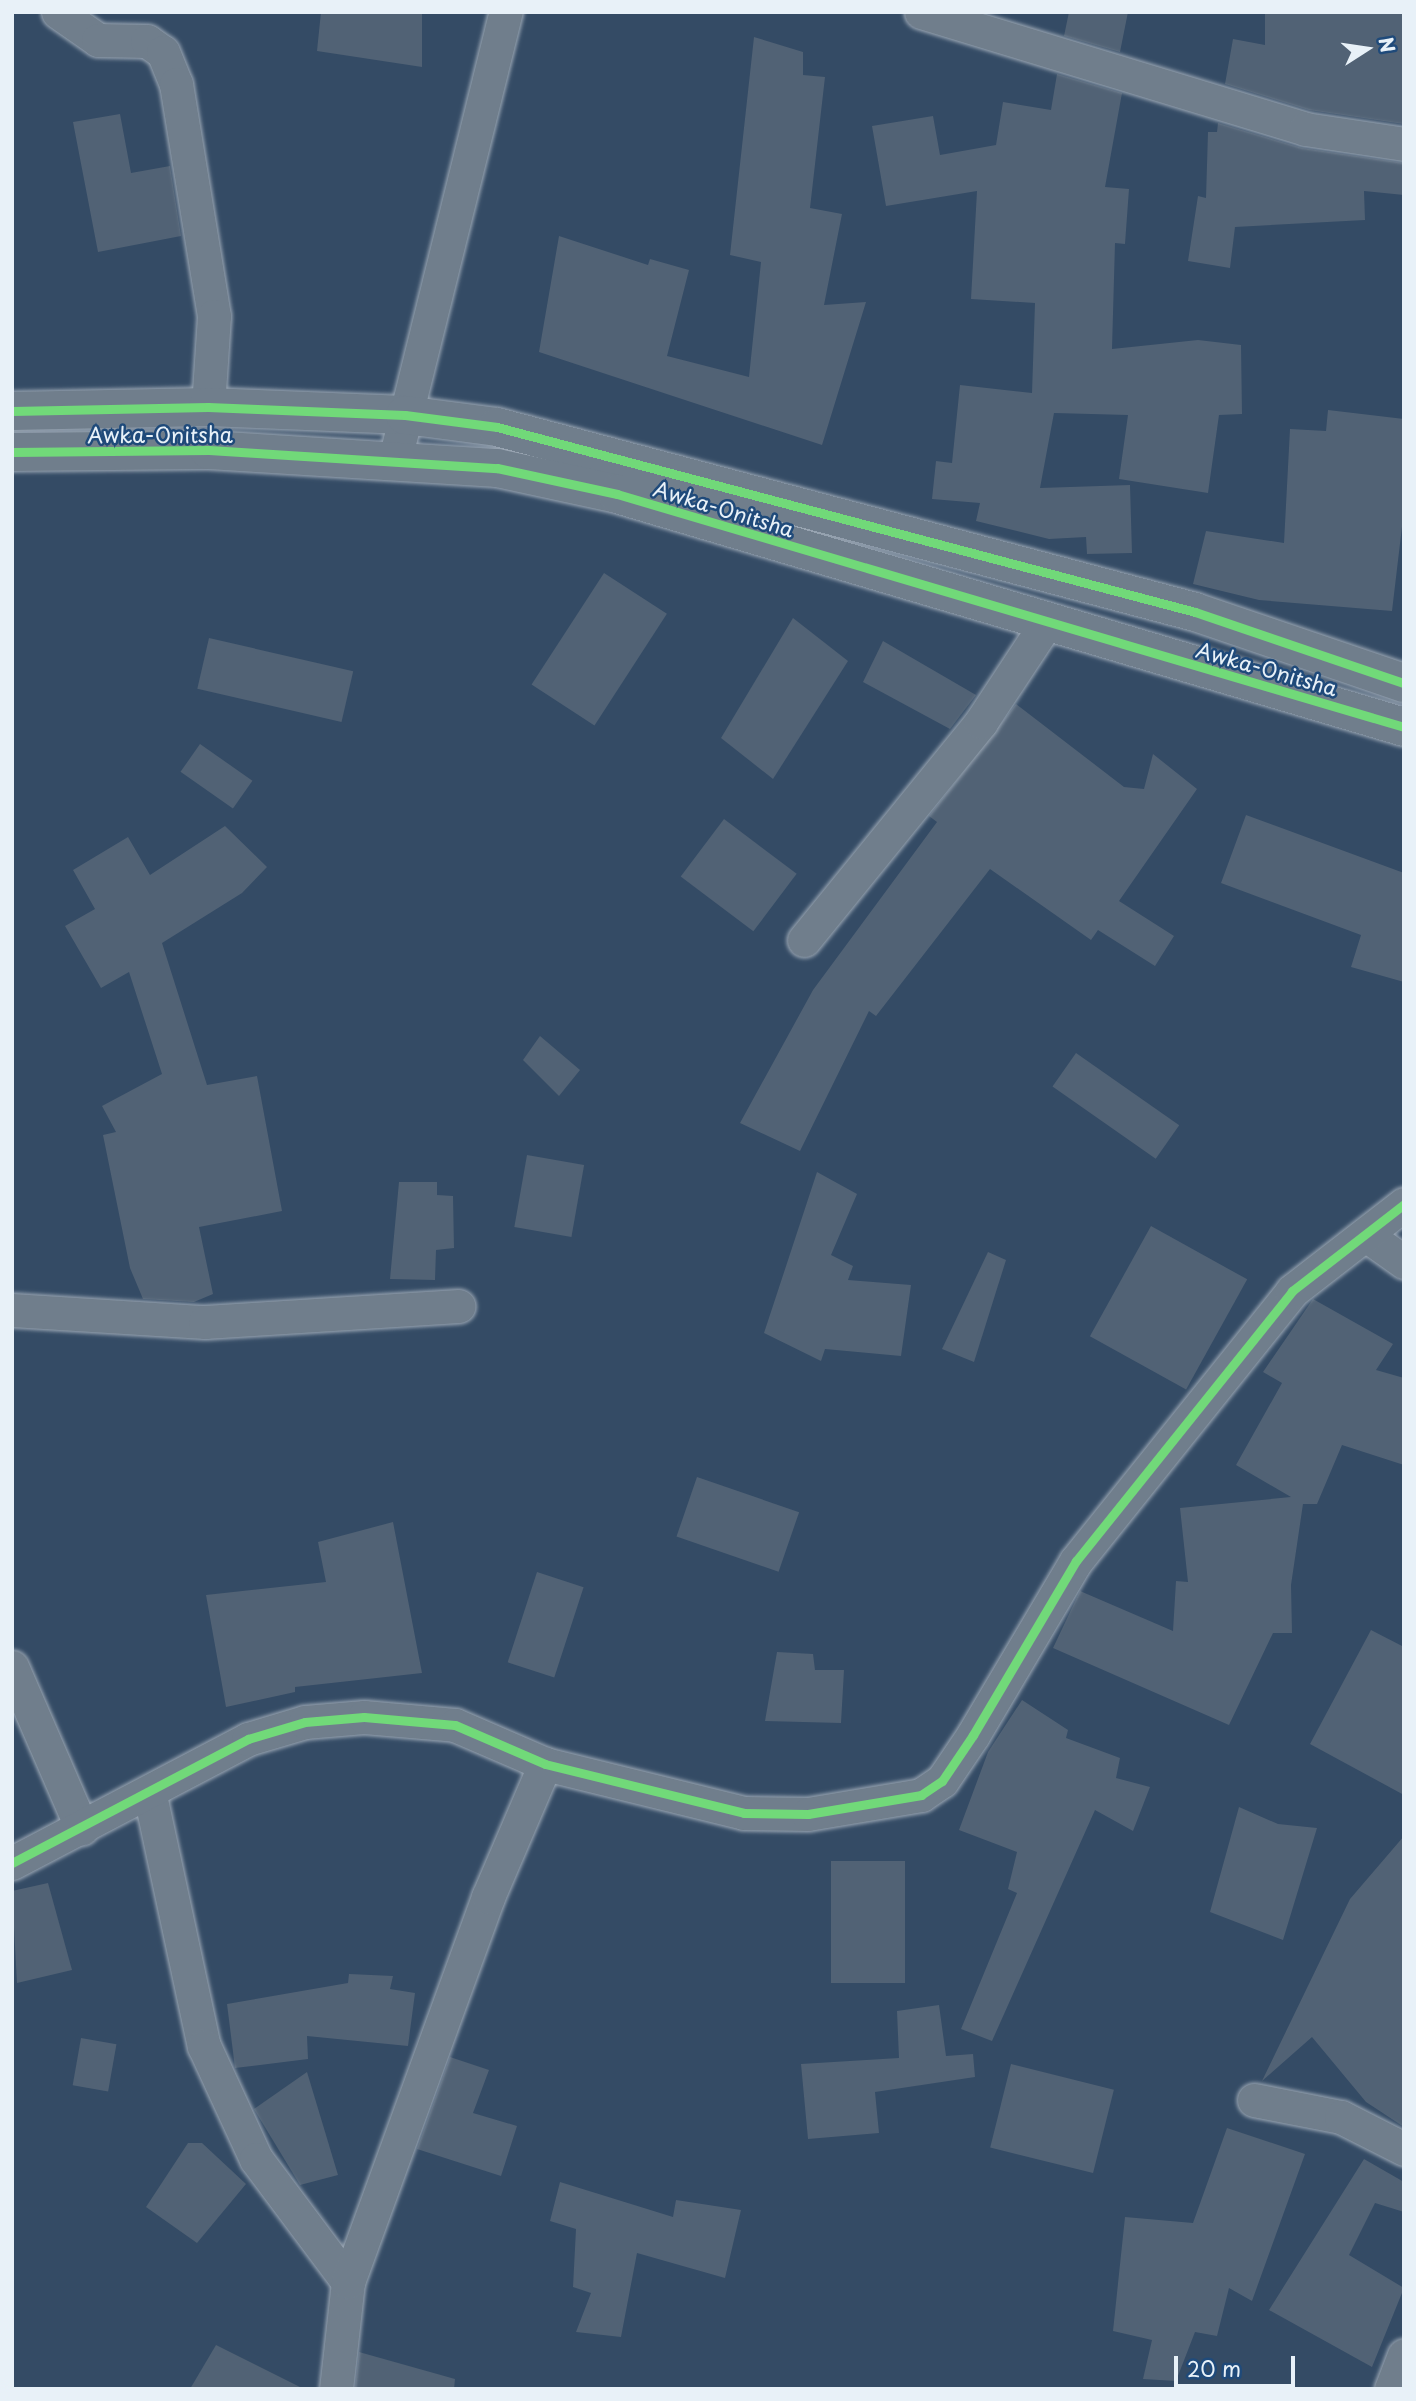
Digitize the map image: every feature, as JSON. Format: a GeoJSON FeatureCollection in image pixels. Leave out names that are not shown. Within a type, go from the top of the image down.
{"type":"FeatureCollection","features":[{"type":"Feature","properties":{"kind":"main road","name":"Awka-Onitsha"},"geometry":{"type":"LineString","coordinates":[[12,411],[208,407],[405,415],[497,427],[762,493],[1195,612],[1404,683]]}},
{"type":"Feature","properties":{"kind":"main road","name":"Awka-Onitsha"},"geometry":{"type":"LineString","coordinates":[[12,453],[209,450],[395,459],[497,468],[617,494],[1045,625],[1404,727]]}},
{"type":"Feature","properties":{"kind":"street"},"geometry":{"type":"LineString","coordinates":[[58,12],[98,40],[147,41],[163,52],[176,84],[214,316],[208,407]]}},
{"type":"Feature","properties":{"kind":"street"},"geometry":{"type":"LineString","coordinates":[[395,459],[506,12]]}},
{"type":"Feature","properties":{"kind":"street"},"geometry":{"type":"LineString","coordinates":[[921,12],[1305,129],[1404,144]]}},
{"type":"Feature","properties":{"kind":"street"},"geometry":{"type":"LineString","coordinates":[[804,940],[981,722],[1045,625]]}},
{"type":"Feature","properties":{"kind":"street"},"geometry":{"type":"LineString","coordinates":[[12,1863],[150,1795],[248,1739],[304,1722],[364,1717],[454,1725],[545,1765],[744,1813],[808,1814],[921,1795],[942,1781],[973,1735],[1076,1561],[1293,1291],[1404,1204]]}},
{"type":"Feature","properties":{"kind":"street"},"geometry":{"type":"LineString","coordinates":[[1366,1236],[1404,1262]]}},
{"type":"Feature","properties":{"kind":"street"},"geometry":{"type":"LineString","coordinates":[[12,1310],[205,1322],[458,1306]]}},
{"type":"Feature","properties":{"kind":"street"},"geometry":{"type":"LineString","coordinates":[[12,1667],[82,1829]]}},
{"type":"Feature","properties":{"kind":"street"},"geometry":{"type":"LineString","coordinates":[[335,2389],[348,2282],[488,1898],[545,1765]]}},
{"type":"Feature","properties":{"kind":"street"},"geometry":{"type":"LineString","coordinates":[[150,1795],[214,2070],[256,2159],[348,2282]]}},
{"type":"Feature","properties":{"kind":"street"},"geometry":{"type":"LineString","coordinates":[[1254,2100],[1341,2117],[1404,2148]]}},
{"type":"Feature","properties":{"kind":"street"},"geometry":{"type":"LineString","coordinates":[[1391,2389],[1404,2355]]}},
{"type":"Feature","properties":{"kind":"building"},"geometry":{"type":"Polygon","coordinates":[[[321,12],[422,12],[422,67],[317,51],[321,12]]]}},
{"type":"Feature","properties":{"kind":"building"},"geometry":{"type":"Polygon","coordinates":[[[1069,12],[1128,12],[1120,52],[1064,36],[1069,12]]]}},
{"type":"Feature","properties":{"kind":"building"},"geometry":{"type":"Polygon","coordinates":[[[1265,12],[1404,12],[1404,124],[1309,110],[1225,84],[1233,39],[1265,45],[1265,12]]]}},
{"type":"Feature","properties":{"kind":"building"},"geometry":{"type":"Polygon","coordinates":[[[754,37],[803,52],[803,75],[825,77],[810,208],[842,214],[824,305],[866,302],[822,445],[539,352],[559,236],[648,265],[650,259],[689,270],[667,356],[749,377],[761,262],[730,255],[754,37]]]}},
{"type":"Feature","properties":{"kind":"building"},"geometry":{"type":"Polygon","coordinates":[[[1057,74],[1122,93],[1105,187],[1129,189],[1125,244],[1115,243],[1112,349],[1198,340],[1241,345],[1242,414],[1219,415],[1208,493],[1119,479],[1128,415],[1054,413],[1040,488],[1130,485],[1132,553],[1087,554],[1086,537],[1049,539],[976,521],[980,503],[932,499],[936,461],[952,463],[960,385],[1032,393],[1035,303],[971,299],[977,191],[886,206],[872,126],[933,116],[940,155],[996,145],[1003,102],[1051,110],[1057,74]]]}},
{"type":"Feature","properties":{"kind":"building"},"geometry":{"type":"Polygon","coordinates":[[[120,114],[131,173],[170,166],[181,236],[98,252],[73,122],[120,114]]]}},
{"type":"Feature","properties":{"kind":"building"},"geometry":{"type":"Polygon","coordinates":[[[1218,123],[1302,148],[1404,163],[1404,195],[1364,191],[1365,220],[1235,227],[1230,268],[1188,261],[1198,196],[1206,198],[1208,132],[1217,132],[1218,123]]]}},
{"type":"Feature","properties":{"kind":"building"},"geometry":{"type":"Polygon","coordinates":[[[1328,410],[1404,419],[1404,510],[1392,611],[1259,600],[1193,584],[1206,531],[1284,543],[1290,429],[1326,431],[1328,410]]]}},
{"type":"Feature","properties":{"kind":"building"},"geometry":{"type":"Polygon","coordinates":[[[604,573],[667,614],[594,725],[532,685],[604,573]]]}},
{"type":"Feature","properties":{"kind":"building"},"geometry":{"type":"Polygon","coordinates":[[[793,618],[848,661],[773,779],[721,738],[793,618]]]}},
{"type":"Feature","properties":{"kind":"building"},"geometry":{"type":"Polygon","coordinates":[[[209,638],[353,671],[342,722],[197,689],[209,638]]]}},
{"type":"Feature","properties":{"kind":"building"},"geometry":{"type":"Polygon","coordinates":[[[883,641],[976,695],[950,729],[863,682],[883,641]]]}},
{"type":"Feature","properties":{"kind":"building"},"geometry":{"type":"Polygon","coordinates":[[[1016,704],[1124,787],[1144,789],[1153,754],[1197,789],[1119,901],[1174,936],[1155,966],[1098,930],[1091,940],[990,869],[876,1016],[869,1011],[800,1151],[740,1123],[813,990],[937,822],[929,816],[1016,704]]]}},
{"type":"Feature","properties":{"kind":"building"},"geometry":{"type":"Polygon","coordinates":[[[200,744],[252,781],[233,809],[180,772],[200,744]]]}},
{"type":"Feature","properties":{"kind":"building"},"geometry":{"type":"Polygon","coordinates":[[[1246,815],[1404,873],[1404,982],[1351,967],[1361,935],[1221,883],[1246,815]]]}},
{"type":"Feature","properties":{"kind":"building"},"geometry":{"type":"Polygon","coordinates":[[[724,819],[797,874],[753,931],[681,877],[724,819]]]}},
{"type":"Feature","properties":{"kind":"building"},"geometry":{"type":"Polygon","coordinates":[[[225,826],[267,867],[242,893],[162,943],[207,1085],[257,1076],[282,1211],[199,1227],[213,1294],[194,1302],[143,1299],[130,1268],[103,1135],[116,1132],[102,1106],[162,1074],[129,972],[101,988],[65,926],[95,909],[73,870],[128,837],[150,875],[225,826]]]}},
{"type":"Feature","properties":{"kind":"building"},"geometry":{"type":"Polygon","coordinates":[[[540,1036],[580,1070],[559,1096],[523,1060],[540,1036]]]}},
{"type":"Feature","properties":{"kind":"building"},"geometry":{"type":"Polygon","coordinates":[[[1076,1053],[1179,1125],[1156,1159],[1052,1087],[1076,1053]]]}},
{"type":"Feature","properties":{"kind":"building"},"geometry":{"type":"Polygon","coordinates":[[[527,1155],[584,1165],[571,1237],[514,1227],[527,1155]]]}},
{"type":"Feature","properties":{"kind":"building"},"geometry":{"type":"Polygon","coordinates":[[[817,1172],[857,1194],[831,1255],[853,1266],[848,1280],[911,1285],[901,1356],[825,1349],[821,1361],[764,1333],[817,1172]]]}},
{"type":"Feature","properties":{"kind":"building"},"geometry":{"type":"Polygon","coordinates":[[[399,1182],[437,1182],[437,1195],[453,1196],[454,1248],[436,1250],[435,1280],[390,1279],[399,1182]]]}},
{"type":"Feature","properties":{"kind":"building"},"geometry":{"type":"Polygon","coordinates":[[[1151,1226],[1247,1279],[1186,1390],[1090,1336],[1151,1226]]]}},
{"type":"Feature","properties":{"kind":"building"},"geometry":{"type":"Polygon","coordinates":[[[988,1252],[1006,1260],[974,1362],[942,1349],[988,1252]]]}},
{"type":"Feature","properties":{"kind":"building"},"geometry":{"type":"Polygon","coordinates":[[[1313,1299],[1393,1344],[1376,1370],[1404,1378],[1404,1465],[1342,1445],[1317,1504],[1303,1504],[1291,1585],[1292,1633],[1273,1633],[1229,1725],[1053,1648],[1080,1591],[1173,1631],[1176,1581],[1188,1582],[1180,1508],[1291,1497],[1236,1465],[1282,1383],[1263,1372],[1313,1299]]]}},
{"type":"Feature","properties":{"kind":"building"},"geometry":{"type":"Polygon","coordinates":[[[697,1477],[799,1512],[779,1572],[676,1537],[697,1477]]]}},
{"type":"Feature","properties":{"kind":"building"},"geometry":{"type":"Polygon","coordinates":[[[393,1522],[422,1673],[295,1687],[295,1692],[226,1707],[206,1595],[326,1582],[318,1542],[393,1522]]]}},
{"type":"Feature","properties":{"kind":"building"},"geometry":{"type":"Polygon","coordinates":[[[537,1572],[584,1587],[554,1677],[508,1662],[537,1572]]]}},
{"type":"Feature","properties":{"kind":"building"},"geometry":{"type":"Polygon","coordinates":[[[1371,1630],[1404,1647],[1404,1795],[1310,1744],[1371,1630]]]}},
{"type":"Feature","properties":{"kind":"building"},"geometry":{"type":"Polygon","coordinates":[[[777,1652],[813,1654],[815,1670],[844,1670],[841,1723],[765,1721],[777,1652]]]}},
{"type":"Feature","properties":{"kind":"building"},"geometry":{"type":"Polygon","coordinates":[[[1022,1700],[1068,1730],[1066,1738],[1120,1758],[1116,1778],[1150,1787],[1133,1831],[1095,1810],[992,2041],[961,2029],[1017,1893],[1008,1889],[1017,1852],[959,1830],[988,1752],[1022,1700]]]}},
{"type":"Feature","properties":{"kind":"building"},"geometry":{"type":"Polygon","coordinates":[[[1239,1807],[1278,1824],[1317,1828],[1283,1940],[1210,1912],[1239,1807]]]}},
{"type":"Feature","properties":{"kind":"building"},"geometry":{"type":"Polygon","coordinates":[[[1404,1836],[1404,2127],[1366,2102],[1312,2037],[1262,2081],[1350,1899],[1404,1836]]]}},
{"type":"Feature","properties":{"kind":"building"},"geometry":{"type":"Polygon","coordinates":[[[831,1861],[905,1861],[905,1983],[831,1983],[831,1861]]]}},
{"type":"Feature","properties":{"kind":"building"},"geometry":{"type":"Polygon","coordinates":[[[48,1883],[72,1970],[17,1983],[12,1891],[48,1883]]]}},
{"type":"Feature","properties":{"kind":"building"},"geometry":{"type":"Polygon","coordinates":[[[349,1974],[393,1976],[390,1989],[415,1993],[408,2046],[307,2036],[308,2059],[235,2068],[227,2004],[348,1983],[349,1974]]]}},
{"type":"Feature","properties":{"kind":"building"},"geometry":{"type":"Polygon","coordinates":[[[939,2005],[946,2056],[973,2054],[975,2077],[875,2092],[879,2133],[808,2139],[801,2064],[899,2058],[897,2011],[939,2005]]]}},
{"type":"Feature","properties":{"kind":"building"},"geometry":{"type":"Polygon","coordinates":[[[81,2038],[116,2044],[108,2092],[73,2085],[81,2038]]]}},
{"type":"Feature","properties":{"kind":"building"},"geometry":{"type":"Polygon","coordinates":[[[450,2057],[489,2070],[473,2113],[517,2126],[501,2176],[417,2149],[450,2057]]]}},
{"type":"Feature","properties":{"kind":"building"},"geometry":{"type":"Polygon","coordinates":[[[1011,2064],[1114,2090],[1093,2173],[990,2147],[1011,2064]]]}},
{"type":"Feature","properties":{"kind":"building"},"geometry":{"type":"Polygon","coordinates":[[[307,2072],[338,2175],[300,2185],[254,2109],[307,2072]]]}},
{"type":"Feature","properties":{"kind":"building"},"geometry":{"type":"Polygon","coordinates":[[[1227,2128],[1305,2154],[1252,2301],[1229,2288],[1217,2336],[1195,2332],[1176,2381],[1143,2379],[1152,2340],[1113,2331],[1125,2217],[1193,2223],[1227,2128]]]}},
{"type":"Feature","properties":{"kind":"building"},"geometry":{"type":"Polygon","coordinates":[[[188,2143],[202,2143],[246,2184],[197,2243],[146,2207],[188,2143]]]}},
{"type":"Feature","properties":{"kind":"building"},"geometry":{"type":"Polygon","coordinates":[[[1364,2159],[1404,2182],[1404,2212],[1375,2203],[1349,2255],[1404,2288],[1372,2367],[1269,2310],[1364,2159]]]}},
{"type":"Feature","properties":{"kind":"building"},"geometry":{"type":"Polygon","coordinates":[[[560,2182],[673,2217],[676,2200],[741,2210],[725,2278],[637,2253],[621,2337],[576,2332],[591,2293],[573,2287],[576,2229],[550,2221],[560,2182]]]}},
{"type":"Feature","properties":{"kind":"building"},"geometry":{"type":"Polygon","coordinates":[[[216,2345],[304,2389],[190,2389],[216,2345]]]}},
{"type":"Feature","properties":{"kind":"building"},"geometry":{"type":"Polygon","coordinates":[[[359,2352],[455,2379],[454,2389],[355,2389],[359,2352]]]}},
{"type":"Feature","properties":{"kind":"cycle path"},"geometry":{"type":"LineString","coordinates":[[12,411],[208,407],[405,415],[497,427],[1195,612],[1404,683]]}},
{"type":"Feature","properties":{"kind":"cycle path"},"geometry":{"type":"LineString","coordinates":[[12,452],[209,450],[497,468],[617,494],[1404,727]]}},
{"type":"Feature","properties":{"kind":"cycle path"},"geometry":{"type":"LineString","coordinates":[[12,1863],[248,1739],[305,1722],[364,1717],[455,1725],[545,1764],[744,1813],[808,1814],[921,1795],[942,1781],[973,1735],[1076,1561],[1292,1291],[1404,1204]]}}]}
